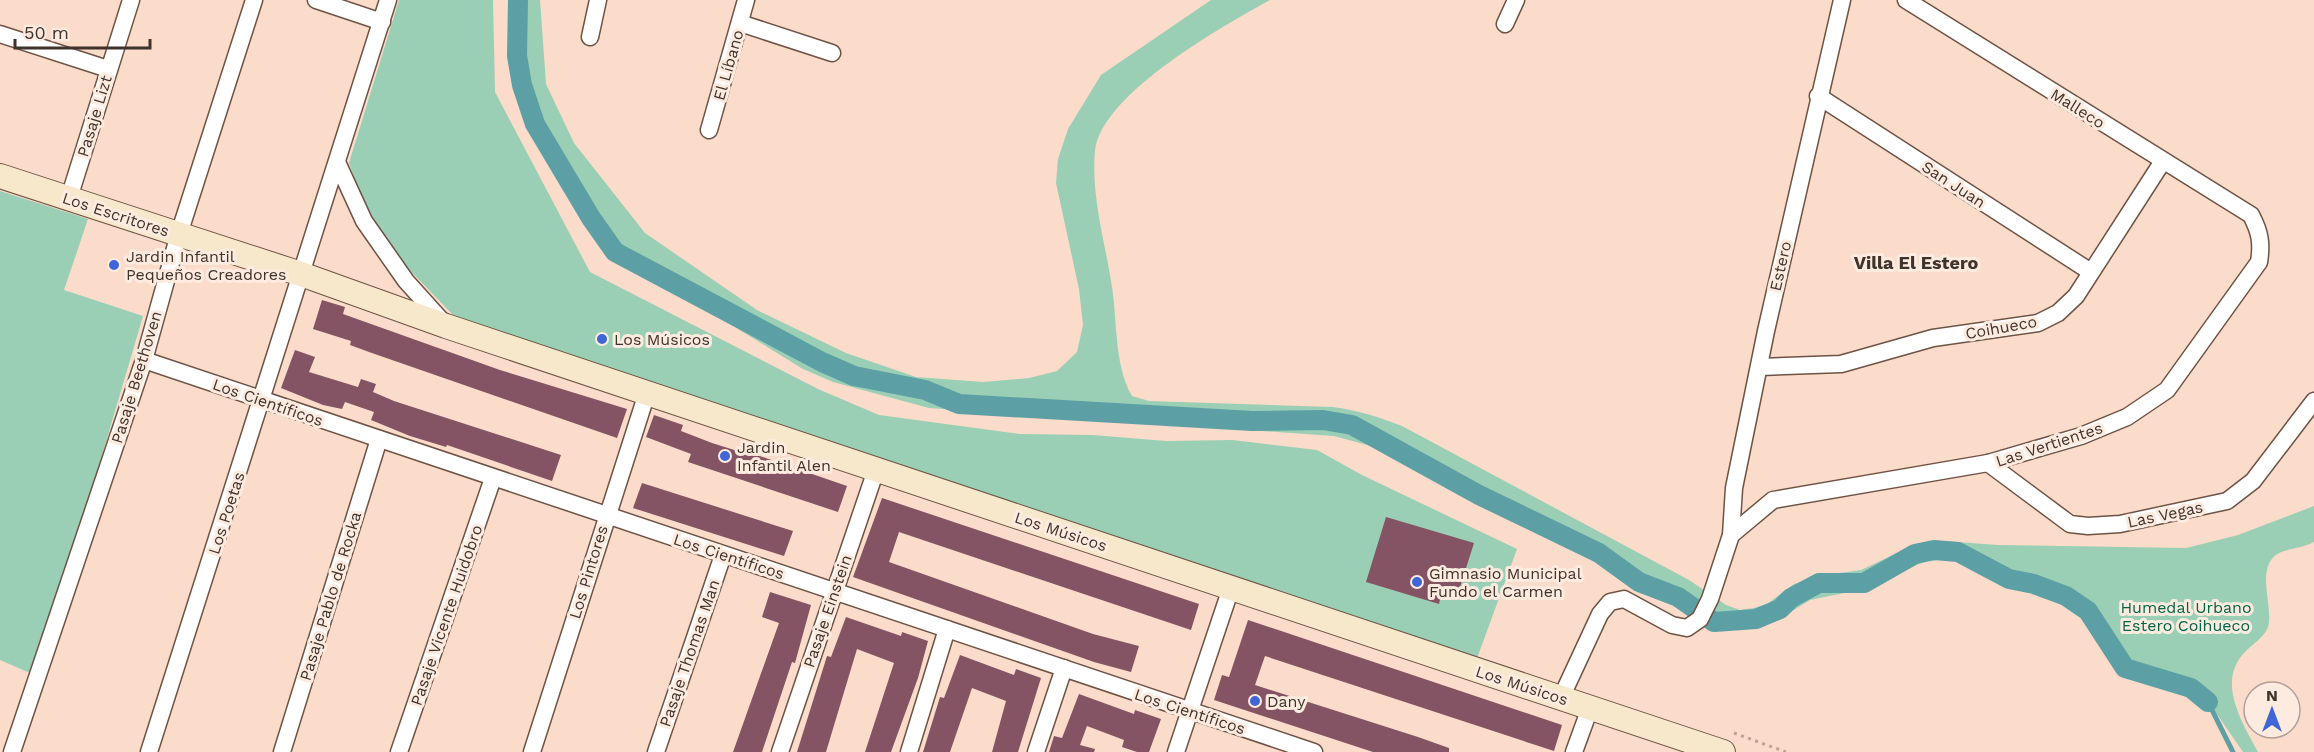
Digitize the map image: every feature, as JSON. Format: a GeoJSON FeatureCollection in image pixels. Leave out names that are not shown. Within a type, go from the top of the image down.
{"type":"FeatureCollection","features":[{"type":"Feature","properties":{"kind":"street","name":"Pasaje Lizt"},"geometry":{"type":"LineString","coordinates":[[69,198],[131,0]]}},
{"type":"Feature","properties":{"kind":"street","name":"Pasaje Beethoven"},"geometry":{"type":"LineString","coordinates":[[12,752],[144,360],[179,234],[254,0]]}},
{"type":"Feature","properties":{"kind":"street"},"geometry":{"type":"LineString","coordinates":[[316,0],[382,22]]}},
{"type":"Feature","properties":{"kind":"street"},"geometry":{"type":"LineString","coordinates":[[301,274],[388,0]]}},
{"type":"Feature","properties":{"kind":"street"},"geometry":{"type":"LineString","coordinates":[[590,37],[598,0]]}},
{"type":"Feature","properties":{"kind":"street","name":"El Líbano"},"geometry":{"type":"LineString","coordinates":[[709,130],[746,0]]}},
{"type":"Feature","properties":{"kind":"street"},"geometry":{"type":"LineString","coordinates":[[1505,24],[1515,0]]}},
{"type":"Feature","properties":{"kind":"street","name":"Estero"},"geometry":{"type":"LineString","coordinates":[[1561,698],[1600,614],[1610,602],[1624,599],[1672,625],[1687,628],[1700,619],[1710,600],[1731,535],[1734,488],[1766,332],[1818,96],[1842,0]]}},
{"type":"Feature","properties":{"kind":"street","name":"Malleco"},"geometry":{"type":"LineString","coordinates":[[1906,0],[2250,215]]}},
{"type":"Feature","properties":{"kind":"street"},"geometry":{"type":"LineString","coordinates":[[740,23],[832,53]]}},
{"type":"Feature","properties":{"kind":"street"},"geometry":{"type":"LineString","coordinates":[[0,34],[108,69]]}},
{"type":"Feature","properties":{"kind":"street","name":"San Juan"},"geometry":{"type":"LineString","coordinates":[[1818,96],[2091,272]]}},
{"type":"Feature","properties":{"kind":"street","name":"Coihueco"},"geometry":{"type":"LineString","coordinates":[[1760,368],[1841,364],[1934,338],[2038,322],[2058,313],[2076,296],[2163,161]]}},
{"type":"Feature","properties":{"kind":"street","name":"Los Músicos"},"geometry":{"type":"LineString","coordinates":[[337,162],[364,221],[406,280],[447,326]]}},
{"type":"Feature","properties":{"kind":"street","name":"Los Escritores"},"geometry":{"type":"LineString","coordinates":[[0,176],[301,274]]}},
{"type":"Feature","properties":{"kind":"street","name":"Las Vertientes"},"geometry":{"type":"LineString","coordinates":[[1731,535],[1773,500],[1988,463],[2081,436],[2118,421],[2167,390],[2259,262],[2262,245],[2259,228],[2250,215]]}},
{"type":"Feature","properties":{"kind":"street","name":"Los Músicos"},"geometry":{"type":"LineString","coordinates":[[301,274],[447,326],[1723,752]]}},
{"type":"Feature","properties":{"kind":"street","name":"Los Poetas"},"geometry":{"type":"LineString","coordinates":[[149,752],[301,274]]}},
{"type":"Feature","properties":{"kind":"street","name":"Los Científicos"},"geometry":{"type":"LineString","coordinates":[[144,360],[1314,752]]}},
{"type":"Feature","properties":{"kind":"street","name":"Los Pintores"},"geometry":{"type":"LineString","coordinates":[[532,752],[606,515],[647,393]]}},
{"type":"Feature","properties":{"kind":"street","name":"Las Vegas"},"geometry":{"type":"LineString","coordinates":[[1988,463],[2070,524],[2088,526],[2120,524],[2227,501],[2253,481],[2314,401]]}},
{"type":"Feature","properties":{"kind":"street","name":"Pasaje Pablo de Rocka"},"geometry":{"type":"LineString","coordinates":[[282,752],[379,439]]}},
{"type":"Feature","properties":{"kind":"street","name":"Pasaje Einstein"},"geometry":{"type":"LineString","coordinates":[[780,752],[876,470]]}},
{"type":"Feature","properties":{"kind":"street","name":"Pasaje Vicente Huidobro"},"geometry":{"type":"LineString","coordinates":[[399,752],[494,478]]}},
{"type":"Feature","properties":{"kind":"street","name":"Pasaje Thomas Man"},"geometry":{"type":"LineString","coordinates":[[656,752],[723,555]]}},
{"type":"Feature","properties":{"kind":"street"},"geometry":{"type":"LineString","coordinates":[[1176,752],[1231,588]]}},
{"type":"Feature","properties":{"kind":"street"},"geometry":{"type":"LineString","coordinates":[[909,752],[947,629]]}},
{"type":"Feature","properties":{"kind":"street"},"geometry":{"type":"LineString","coordinates":[[1036,752],[1064,668]]}},
{"type":"Feature","properties":{"kind":"street"},"geometry":{"type":"LineString","coordinates":[[1574,752],[1590,708]]}},
{"type":"Feature","properties":{"kind":"green space"},"geometry":{"type":"Polygon","coordinates":[[[399,0],[493,0],[495,92],[590,272],[818,389],[879,415],[1020,434],[1093,435],[1166,441],[1232,440],[1317,450],[1362,475],[1517,549],[1476,661],[453,315],[397,257],[363,201],[349,163],[399,0]]]}},
{"type":"Feature","properties":{"kind":"green space","name":"Humedal Urbano Estero Coihueco"},"geometry":{"type":"Polygon","coordinates":[[[521,0],[540,0],[546,84],[574,143],[645,233],[757,310],[846,353],[916,377],[983,382],[1029,378],[1057,371],[1077,352],[1083,325],[1079,289],[1056,183],[1058,159],[1068,129],[1101,75],[1211,0],[1270,0],[1167,64],[1118,107],[1102,129],[1095,151],[1096,200],[1113,295],[1119,355],[1132,396],[1149,401],[1332,407],[1385,420],[1402,426],[1689,580],[1726,605],[1740,610],[1767,604],[1794,584],[1818,576],[1861,570],[1897,553],[1944,541],[1998,545],[2186,548],[2238,535],[2314,506],[2314,542],[2279,553],[2272,559],[2266,577],[2268,627],[2261,638],[2243,654],[2232,678],[2235,704],[2242,721],[2242,740],[2252,740],[2258,752],[2243,752],[2210,704],[2193,689],[2150,675],[2129,660],[2099,618],[2058,593],[1972,564],[1949,559],[1929,561],[1906,568],[1869,588],[1810,600],[1775,622],[1738,629],[1717,626],[1662,592],[1371,446],[1334,436],[929,408],[833,382],[803,369],[636,266],[603,232],[524,94],[521,0]]]}},
{"type":"Feature","properties":{"kind":"green space"},"geometry":{"type":"Polygon","coordinates":[[[0,191],[88,219],[64,290],[143,316],[37,676],[0,660],[0,191]]]}},
{"type":"Feature","properties":{"kind":"building"},"geometry":{"type":"Polygon","coordinates":[[[322,300],[345,307],[343,314],[500,370],[627,409],[617,438],[369,352],[350,345],[351,341],[313,329],[322,300]]]}},
{"type":"Feature","properties":{"kind":"building"},"geometry":{"type":"Polygon","coordinates":[[[295,350],[315,357],[309,372],[358,387],[361,379],[376,384],[373,392],[394,401],[561,455],[552,481],[447,445],[446,447],[410,436],[371,420],[374,412],[345,402],[342,409],[323,405],[281,388],[295,350]]]}},
{"type":"Feature","properties":{"kind":"building"},"geometry":{"type":"Polygon","coordinates":[[[654,415],[683,425],[681,431],[712,443],[744,453],[745,451],[847,486],[838,512],[688,462],[691,454],[646,437],[654,415]]]}},
{"type":"Feature","properties":{"kind":"building"},"geometry":{"type":"Polygon","coordinates":[[[642,483],[793,531],[784,556],[633,508],[642,483]]]}},
{"type":"Feature","properties":{"kind":"building"},"geometry":{"type":"Polygon","coordinates":[[[882,498],[1199,604],[1191,630],[899,532],[889,562],[1093,634],[1139,646],[1131,672],[1094,662],[853,577],[882,498]]]}},
{"type":"Feature","properties":{"kind":"building","name":"Gimnasio Municipal Fundo el Carmen"},"geometry":{"type":"Polygon","coordinates":[[[1386,517],[1474,543],[1456,600],[1441,595],[1439,604],[1366,582],[1386,517]]]}},
{"type":"Feature","properties":{"kind":"building"},"geometry":{"type":"Polygon","coordinates":[[[770,592],[811,605],[795,663],[792,662],[762,752],[733,752],[779,623],[762,617],[770,592]]]}},
{"type":"Feature","properties":{"kind":"building"},"geometry":{"type":"Polygon","coordinates":[[[846,617],[901,636],[902,632],[928,641],[918,678],[891,752],[865,752],[894,663],[857,649],[826,752],[797,752],[827,656],[831,657],[846,617]]]}},
{"type":"Feature","properties":{"kind":"building"},"geometry":{"type":"Polygon","coordinates":[[[1248,620],[1562,725],[1554,751],[1265,656],[1255,685],[1418,737],[1449,748],[1449,752],[1373,752],[1214,700],[1222,675],[1229,677],[1248,620]]]}},
{"type":"Feature","properties":{"kind":"building"},"geometry":{"type":"Polygon","coordinates":[[[960,655],[1014,675],[1016,669],[1041,678],[1018,752],[992,752],[1006,701],[972,688],[950,752],[923,752],[940,697],[944,698],[960,655]]]}},
{"type":"Feature","properties":{"kind":"building"},"geometry":{"type":"Polygon","coordinates":[[[1079,694],[1134,714],[1135,710],[1161,719],[1149,752],[1137,752],[1122,747],[1124,740],[1087,726],[1080,745],[1095,749],[1094,752],[1049,752],[1054,736],[1062,738],[1079,694]]]}},
{"type":"Feature","properties":{"kind":"waterway"},"geometry":{"type":"LineString","coordinates":[[518,0],[517,56],[522,85],[535,124],[591,218],[615,252],[822,362],[854,376],[925,390],[959,404],[1252,421],[1323,420],[1352,425],[1479,495],[1599,553],[1639,582],[1678,597],[1714,622],[1756,619],[1780,609],[1791,598],[1819,583],[1864,583],[1915,554],[1934,550],[1958,552],[2009,579],[2034,584],[2066,596],[2088,611],[2125,668],[2191,688],[2208,702]]}},
{"type":"Feature","properties":{"kind":"waterway"},"geometry":{"type":"LineString","coordinates":[[2208,702],[2233,752]]}},
{"type":"Feature","properties":{"kind":"place","name":"Jardin Infantil Pequeños Creadores"},"geometry":{"type":"Point","coordinates":[114,265]}},
{"type":"Feature","properties":{"kind":"place","name":"Los Músicos"},"geometry":{"type":"Point","coordinates":[602,339]}},
{"type":"Feature","properties":{"kind":"place","name":"Jardin Infantil Alen"},"geometry":{"type":"Point","coordinates":[725,456]}},
{"type":"Feature","properties":{"kind":"place","name":"Gimnasio Municipal Fundo el Carmen"},"geometry":{"type":"Point","coordinates":[1417,582]}},
{"type":"Feature","properties":{"kind":"place","name":"Dany"},"geometry":{"type":"Point","coordinates":[1255,701]}},
{"type":"Feature","properties":{"kind":"district","name":"Villa El Estero"},"geometry":{"type":"Point","coordinates":[1916,263]}}]}
